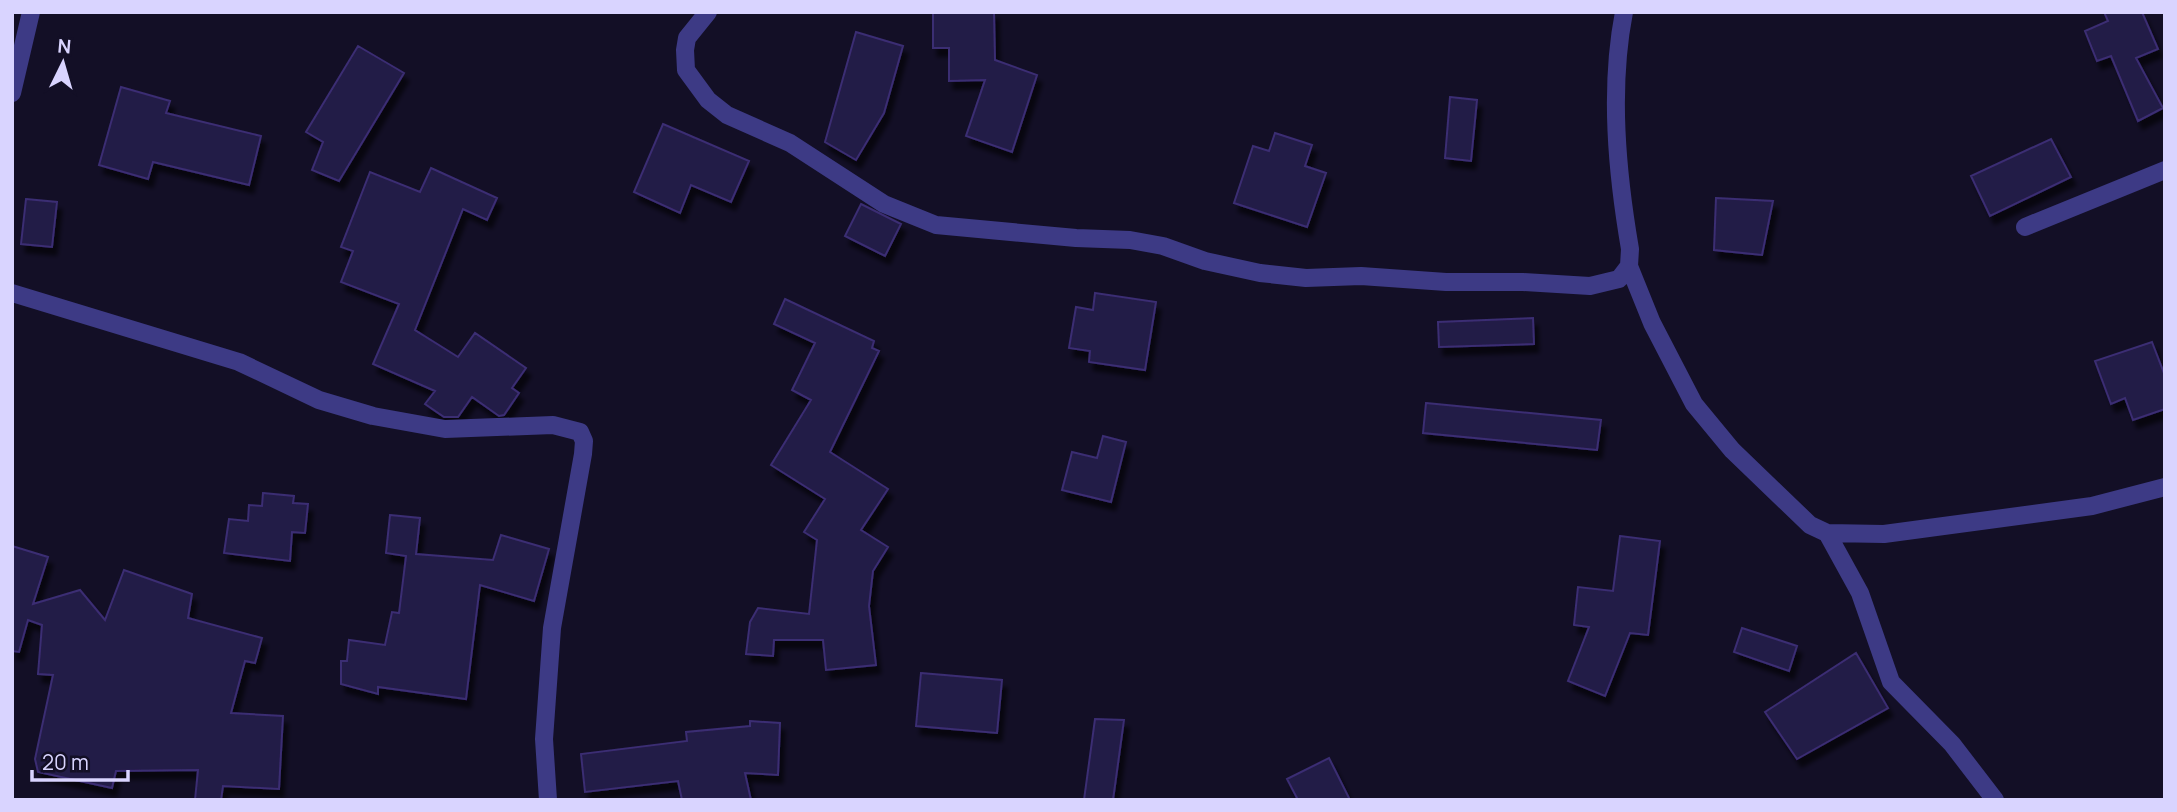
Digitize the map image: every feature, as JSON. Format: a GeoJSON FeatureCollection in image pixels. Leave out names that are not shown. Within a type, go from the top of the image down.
{"type":"FeatureCollection","features":[{"type":"Feature","properties":{"kind":"street"},"geometry":{"type":"LineString","coordinates":[[12,93],[31,12]]}},
{"type":"Feature","properties":{"kind":"street"},"geometry":{"type":"LineString","coordinates":[[708,12],[687,38],[685,50],[686,70],[708,100],[727,115],[790,142],[884,204],[936,225],[1076,238],[1130,240],[1163,246],[1205,261],[1260,273],[1306,278],[1361,276],[1446,282],[1524,282],[1590,286],[1619,279],[1629,265]]}},
{"type":"Feature","properties":{"kind":"street"},"geometry":{"type":"LineString","coordinates":[[1624,12],[1619,39],[1617,126],[1630,250],[1629,265],[1652,323],[1694,404],[1732,450],[1810,525],[1827,533],[1884,534],[2092,506],[2165,487]]}},
{"type":"Feature","properties":{"kind":"street"},"geometry":{"type":"LineString","coordinates":[[2025,227],[2165,170]]}},
{"type":"Feature","properties":{"kind":"street"},"geometry":{"type":"LineString","coordinates":[[12,293],[239,362],[319,400],[373,416],[445,429],[553,425],[580,432],[584,441],[583,454],[552,628],[544,739],[548,800]]}},
{"type":"Feature","properties":{"kind":"street"},"geometry":{"type":"LineString","coordinates":[[1827,533],[1860,593],[1891,682],[1952,744],[1995,800]]}},
{"type":"Feature","properties":{"kind":"building"},"geometry":{"type":"Polygon","coordinates":[[[933,12],[994,12],[995,60],[1037,75],[1012,152],[966,136],[985,80],[949,81],[949,48],[933,48],[933,12]]]}},
{"type":"Feature","properties":{"kind":"building"},"geometry":{"type":"Polygon","coordinates":[[[2104,12],[2142,12],[2158,49],[2136,58],[2163,108],[2138,121],[2111,56],[2097,61],[2085,31],[2108,21],[2104,12]]]}},
{"type":"Feature","properties":{"kind":"building"},"geometry":{"type":"Polygon","coordinates":[[[856,32],[903,46],[884,113],[856,160],[825,142],[856,32]]]}},
{"type":"Feature","properties":{"kind":"building"},"geometry":{"type":"Polygon","coordinates":[[[358,46],[404,73],[339,181],[312,170],[323,142],[306,132],[358,46]]]}},
{"type":"Feature","properties":{"kind":"building"},"geometry":{"type":"Polygon","coordinates":[[[121,87],[170,101],[166,113],[261,136],[249,185],[153,162],[148,179],[99,165],[121,87]]]}},
{"type":"Feature","properties":{"kind":"building"},"geometry":{"type":"Polygon","coordinates":[[[1450,97],[1477,100],[1471,161],[1445,158],[1450,97]]]}},
{"type":"Feature","properties":{"kind":"building"},"geometry":{"type":"Polygon","coordinates":[[[663,124],[749,161],[731,202],[691,185],[680,213],[634,192],[663,124]]]}},
{"type":"Feature","properties":{"kind":"building"},"geometry":{"type":"Polygon","coordinates":[[[1275,133],[1312,145],[1305,166],[1326,173],[1307,227],[1234,203],[1253,146],[1269,151],[1275,133]]]}},
{"type":"Feature","properties":{"kind":"building"},"geometry":{"type":"Polygon","coordinates":[[[2051,139],[2071,177],[1990,216],[1971,176],[2051,139]]]}},
{"type":"Feature","properties":{"kind":"building"},"geometry":{"type":"Polygon","coordinates":[[[431,168],[497,198],[487,220],[463,209],[415,330],[458,357],[475,333],[526,368],[512,388],[519,393],[504,415],[499,416],[472,397],[458,417],[444,417],[425,404],[435,391],[373,364],[399,304],[341,282],[353,251],[341,247],[370,172],[420,192],[431,168]]]}},
{"type":"Feature","properties":{"kind":"building"},"geometry":{"type":"Polygon","coordinates":[[[1716,198],[1773,201],[1762,255],[1714,250],[1716,198]]]}},
{"type":"Feature","properties":{"kind":"building"},"geometry":{"type":"Polygon","coordinates":[[[26,199],[57,202],[52,247],[21,244],[26,199]]]}},
{"type":"Feature","properties":{"kind":"building"},"geometry":{"type":"Polygon","coordinates":[[[861,204],[901,224],[885,256],[845,236],[861,204]]]}},
{"type":"Feature","properties":{"kind":"building"},"geometry":{"type":"Polygon","coordinates":[[[1095,293],[1156,302],[1145,370],[1089,362],[1090,351],[1069,348],[1076,307],[1093,310],[1095,293]]]}},
{"type":"Feature","properties":{"kind":"building"},"geometry":{"type":"Polygon","coordinates":[[[785,299],[874,341],[872,348],[879,351],[830,452],[888,489],[861,530],[888,547],[873,571],[869,606],[876,665],[826,670],[823,640],[774,640],[773,656],[746,654],[750,622],[758,608],[809,614],[817,540],[804,532],[825,499],[771,465],[811,400],[792,390],[815,343],[774,324],[785,299]]]}},
{"type":"Feature","properties":{"kind":"building"},"geometry":{"type":"Polygon","coordinates":[[[1533,318],[1534,344],[1439,347],[1438,322],[1533,318]]]}},
{"type":"Feature","properties":{"kind":"building"},"geometry":{"type":"Polygon","coordinates":[[[2152,342],[2165,376],[2165,409],[2133,420],[2125,398],[2111,404],[2095,361],[2152,342]]]}},
{"type":"Feature","properties":{"kind":"building"},"geometry":{"type":"Polygon","coordinates":[[[1426,403],[1601,420],[1597,450],[1423,433],[1426,403]]]}},
{"type":"Feature","properties":{"kind":"building"},"geometry":{"type":"Polygon","coordinates":[[[1103,436],[1126,442],[1111,502],[1062,490],[1072,452],[1097,458],[1103,436]]]}},
{"type":"Feature","properties":{"kind":"building"},"geometry":{"type":"Polygon","coordinates":[[[263,493],[294,496],[293,503],[308,504],[305,533],[292,532],[290,561],[224,553],[229,519],[248,521],[249,505],[262,506],[263,493]]]}},
{"type":"Feature","properties":{"kind":"building"},"geometry":{"type":"Polygon","coordinates":[[[390,515],[420,518],[416,554],[493,560],[501,535],[549,549],[534,601],[480,585],[466,699],[378,687],[378,694],[341,684],[341,661],[347,661],[349,640],[385,645],[392,612],[399,613],[406,556],[386,553],[390,515]]]}},
{"type":"Feature","properties":{"kind":"building"},"geometry":{"type":"Polygon","coordinates":[[[1620,536],[1660,541],[1648,635],[1630,633],[1605,696],[1568,681],[1589,627],[1574,625],[1578,587],[1613,591],[1620,536]]]}},
{"type":"Feature","properties":{"kind":"building"},"geometry":{"type":"Polygon","coordinates":[[[12,546],[48,557],[33,604],[80,590],[105,620],[124,570],[192,594],[188,618],[262,638],[255,663],[245,661],[231,713],[283,716],[279,789],[223,786],[221,800],[195,800],[198,770],[116,771],[112,788],[38,772],[35,759],[53,675],[38,674],[42,625],[28,620],[19,652],[12,651],[12,546]]]}},
{"type":"Feature","properties":{"kind":"building"},"geometry":{"type":"Polygon","coordinates":[[[1742,628],[1797,646],[1789,671],[1734,652],[1742,628]]]}},
{"type":"Feature","properties":{"kind":"building"},"geometry":{"type":"Polygon","coordinates":[[[1856,653],[1888,708],[1797,759],[1765,712],[1856,653]]]}},
{"type":"Feature","properties":{"kind":"building"},"geometry":{"type":"Polygon","coordinates":[[[921,673],[1002,680],[997,733],[916,726],[921,673]]]}},
{"type":"Feature","properties":{"kind":"building"},"geometry":{"type":"Polygon","coordinates":[[[1095,719],[1124,720],[1113,800],[1084,800],[1095,719]]]}},
{"type":"Feature","properties":{"kind":"building"},"geometry":{"type":"Polygon","coordinates":[[[750,721],[780,723],[778,775],[745,773],[751,800],[682,800],[678,781],[585,792],[581,754],[687,741],[686,732],[750,726],[750,721]]]}},
{"type":"Feature","properties":{"kind":"building"},"geometry":{"type":"Polygon","coordinates":[[[1329,758],[1350,800],[1298,800],[1287,779],[1329,758]]]}}]}
